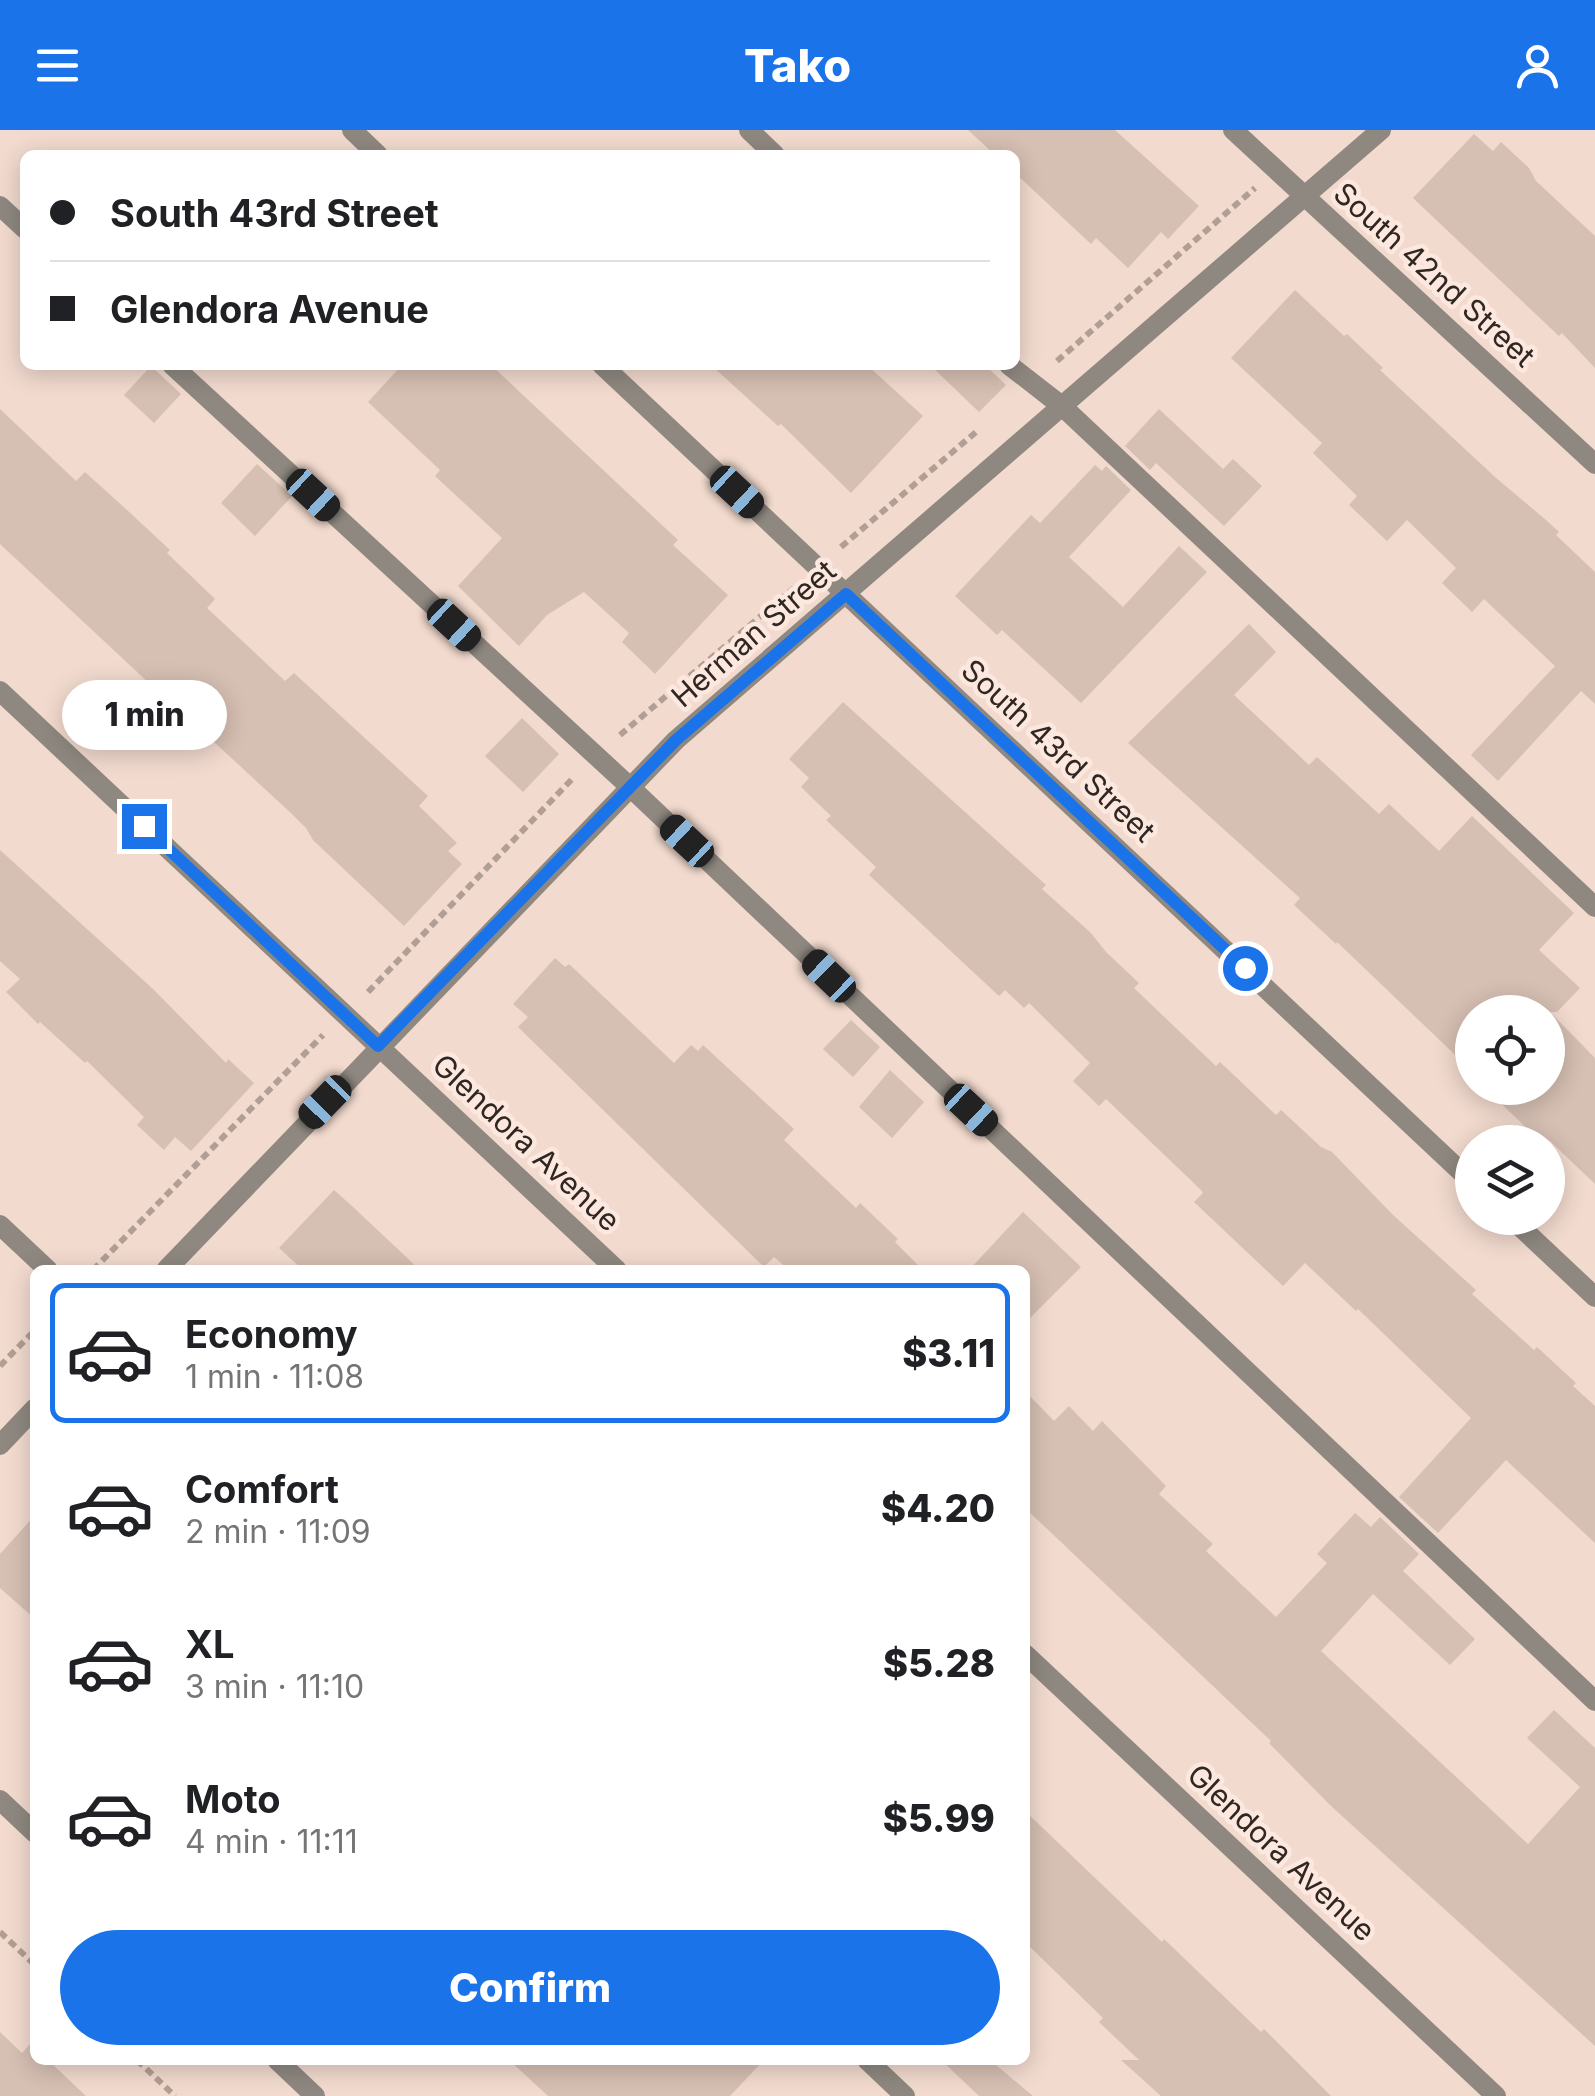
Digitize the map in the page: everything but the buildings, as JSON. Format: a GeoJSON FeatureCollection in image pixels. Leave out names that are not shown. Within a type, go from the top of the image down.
{"type":"FeatureCollection","features":[{"type":"Feature","properties":{"kind":"street"},"geometry":{"type":"LineString","coordinates":[[352,130],[373,150]]}},
{"type":"Feature","properties":{"kind":"street"},"geometry":{"type":"LineString","coordinates":[[748,130],[770,150]]}},
{"type":"Feature","properties":{"kind":"street","name":"South 42nd Street"},"geometry":{"type":"LineString","coordinates":[[1232,130],[1595,464]]}},
{"type":"Feature","properties":{"kind":"street","name":"Herman Street"},"geometry":{"type":"LineString","coordinates":[[171,1265],[676,740],[1381,130]]}},
{"type":"Feature","properties":{"kind":"street"},"geometry":{"type":"LineString","coordinates":[[0,206],[20,224]]}},
{"type":"Feature","properties":{"kind":"street"},"geometry":{"type":"LineString","coordinates":[[177,370],[630,788],[1595,1701]]}},
{"type":"Feature","properties":{"kind":"street","name":"South 43rd Street"},"geometry":{"type":"LineString","coordinates":[[607,370],[1455,1166]]}},
{"type":"Feature","properties":{"kind":"street"},"geometry":{"type":"LineString","coordinates":[[1016,370],[1063,406],[1595,907]]}},
{"type":"Feature","properties":{"kind":"street","name":"Glendora Avenue"},"geometry":{"type":"LineString","coordinates":[[0,691],[611,1265]]}},
{"type":"Feature","properties":{"kind":"street"},"geometry":{"type":"LineString","coordinates":[[0,1226],[43,1265]]}},
{"type":"Feature","properties":{"kind":"street"},"geometry":{"type":"LineString","coordinates":[[1529,1235],[1595,1296]]}},
{"type":"Feature","properties":{"kind":"street"},"geometry":{"type":"LineString","coordinates":[[0,1445],[30,1413]]}},
{"type":"Feature","properties":{"kind":"street","name":"Glendora Avenue"},"geometry":{"type":"LineString","coordinates":[[1030,1659],[1496,2096]]}},
{"type":"Feature","properties":{"kind":"street"},"geometry":{"type":"LineString","coordinates":[[0,1800],[30,1827]]}},
{"type":"Feature","properties":{"kind":"street"},"geometry":{"type":"LineString","coordinates":[[282,2065],[316,2096]]}},
{"type":"Feature","properties":{"kind":"street"},"geometry":{"type":"LineString","coordinates":[[873,2065],[905,2096]]}},
{"type":"Feature","properties":{"kind":"path"},"geometry":{"type":"LineString","coordinates":[[0,1366],[30,1335]]}},
{"type":"Feature","properties":{"kind":"path"},"geometry":{"type":"LineString","coordinates":[[0,1932],[30,1960]]}},
{"type":"Feature","properties":{"kind":"path"},"geometry":{"type":"LineString","coordinates":[[141,2065],[175,2096]]}},
{"type":"Feature","properties":{"kind":"route"},"geometry":{"type":"LineString","coordinates":[[144,826],[378,1046],[676,740],[846,594],[1245,968]]}}]}
